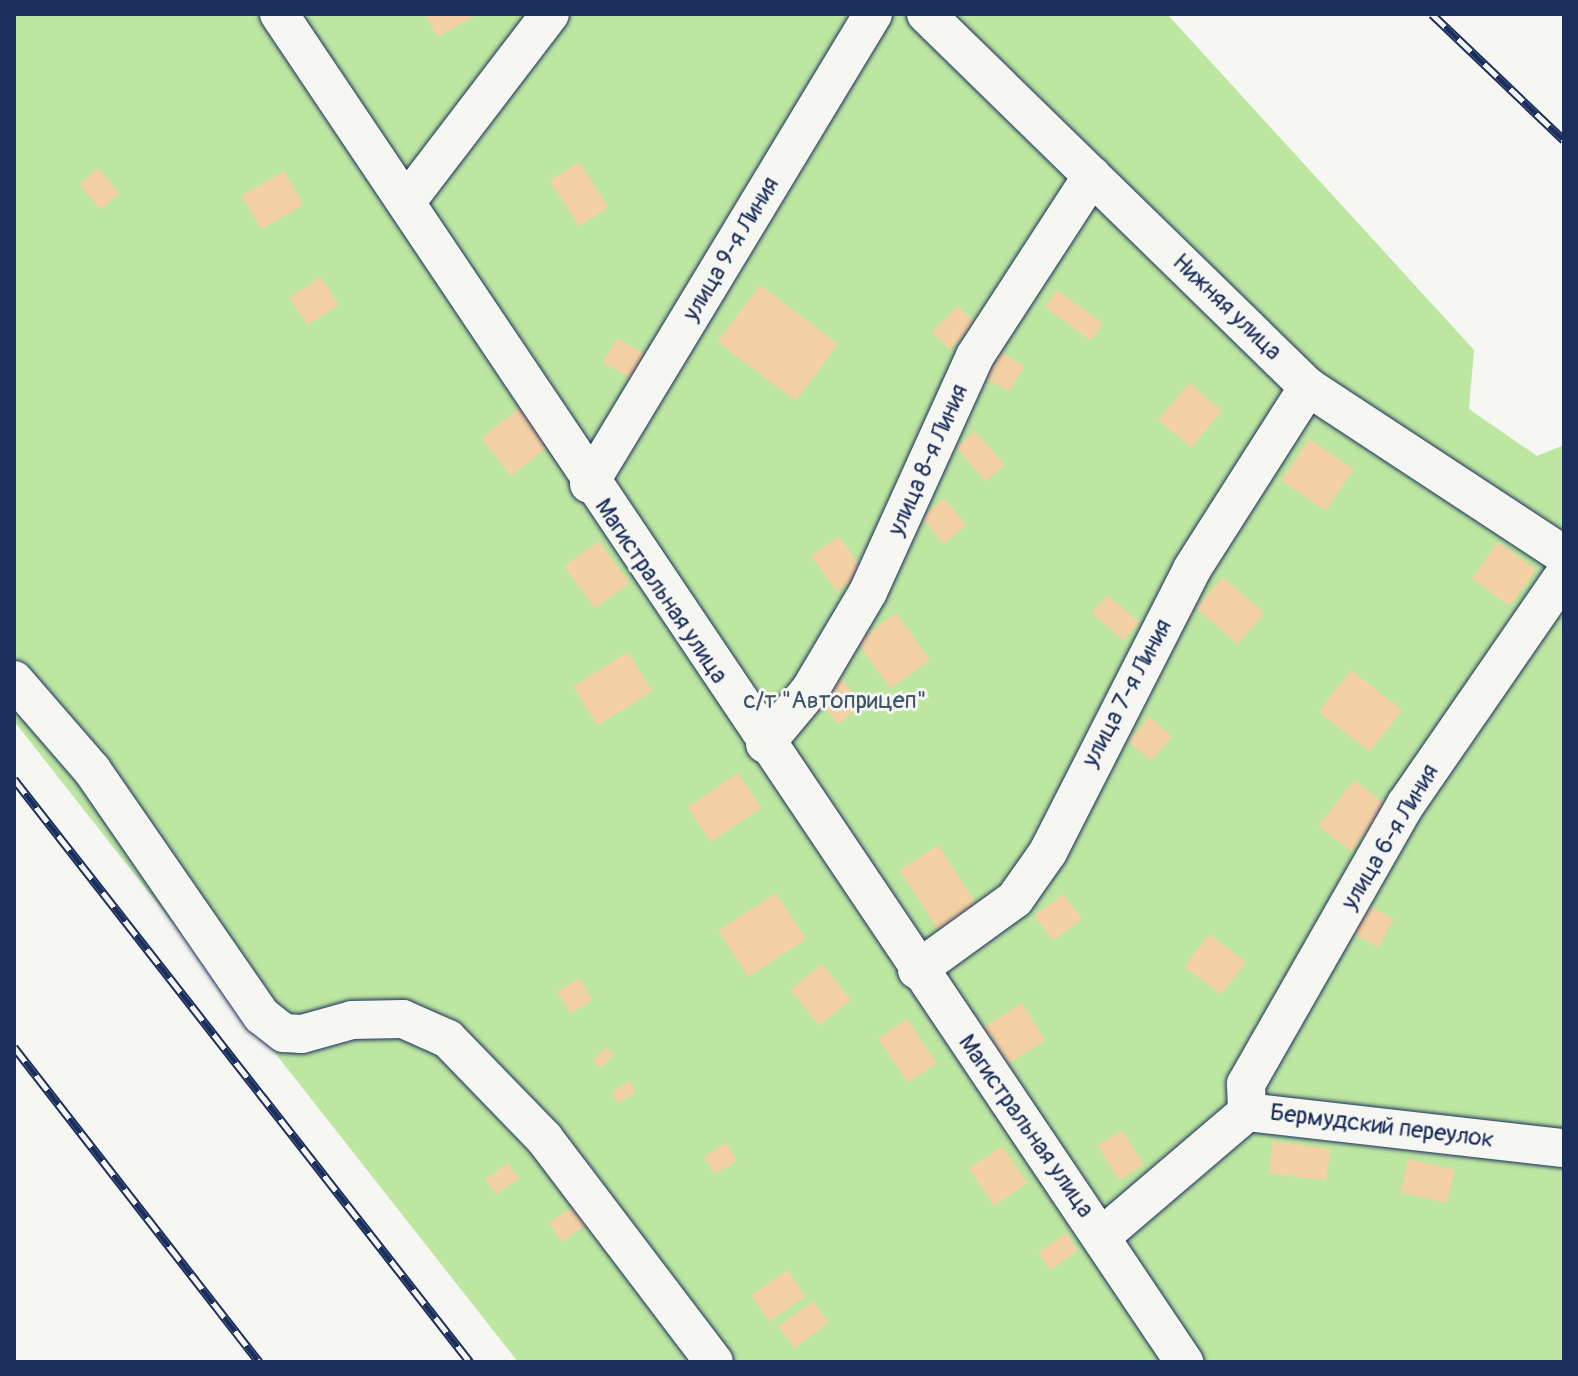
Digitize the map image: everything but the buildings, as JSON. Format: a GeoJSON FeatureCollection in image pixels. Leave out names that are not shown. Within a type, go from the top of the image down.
{"type":"FeatureCollection","features":[{"type":"Feature","properties":{"kind":"street","name":"Магистральная улица"},"geometry":{"type":"LineString","coordinates":[[279,14],[407,201],[589,484],[917,970],[1102,1236],[1184,1362]]}},
{"type":"Feature","properties":{"kind":"street"},"geometry":{"type":"LineString","coordinates":[[407,201],[550,14]]}},
{"type":"Feature","properties":{"kind":"street","name":"улица 9-я Линия"},"geometry":{"type":"LineString","coordinates":[[589,484],[873,14]]}},
{"type":"Feature","properties":{"kind":"street","name":"Нижняя улица"},"geometry":{"type":"LineString","coordinates":[[926,14],[1308,387],[1564,555]]}},
{"type":"Feature","properties":{"kind":"street","name":"улица 8-я Линия"},"geometry":{"type":"LineString","coordinates":[[765,744],[810,690],[868,592],[975,356],[1092,176]]}},
{"type":"Feature","properties":{"kind":"street","name":"улица 7-я Линия"},"geometry":{"type":"LineString","coordinates":[[917,970],[1015,899],[1048,852],[1192,569],[1308,387]]}},
{"type":"Feature","properties":{"kind":"street","name":"улица 6-я Линия"},"geometry":{"type":"LineString","coordinates":[[1247,1112],[1246,1084],[1406,804],[1564,575]]}},
{"type":"Feature","properties":{"kind":"street"},"geometry":{"type":"LineString","coordinates":[[14,680],[92,770],[262,1016],[284,1033],[302,1034],[352,1020],[403,1019],[448,1039],[544,1138],[714,1362]]}},
{"type":"Feature","properties":{"kind":"street","name":"Бермудский переулок"},"geometry":{"type":"LineString","coordinates":[[1102,1236],[1247,1112],[1564,1148]]}},
{"type":"Feature","properties":{"kind":"green space","name":"с/т \"Автоприцеп\""},"geometry":{"type":"Polygon","coordinates":[[[14,14],[1167,14],[1474,350],[1469,409],[1537,456],[1564,445],[1564,1362],[518,1362],[14,721],[14,14]]]}},
{"type":"Feature","properties":{"kind":"railway"},"geometry":{"type":"LineString","coordinates":[[1432,14],[1564,140]]}},
{"type":"Feature","properties":{"kind":"railway"},"geometry":{"type":"LineString","coordinates":[[14,779],[470,1362]]}},
{"type":"Feature","properties":{"kind":"railway"},"geometry":{"type":"LineString","coordinates":[[14,1047],[259,1362]]}}]}
